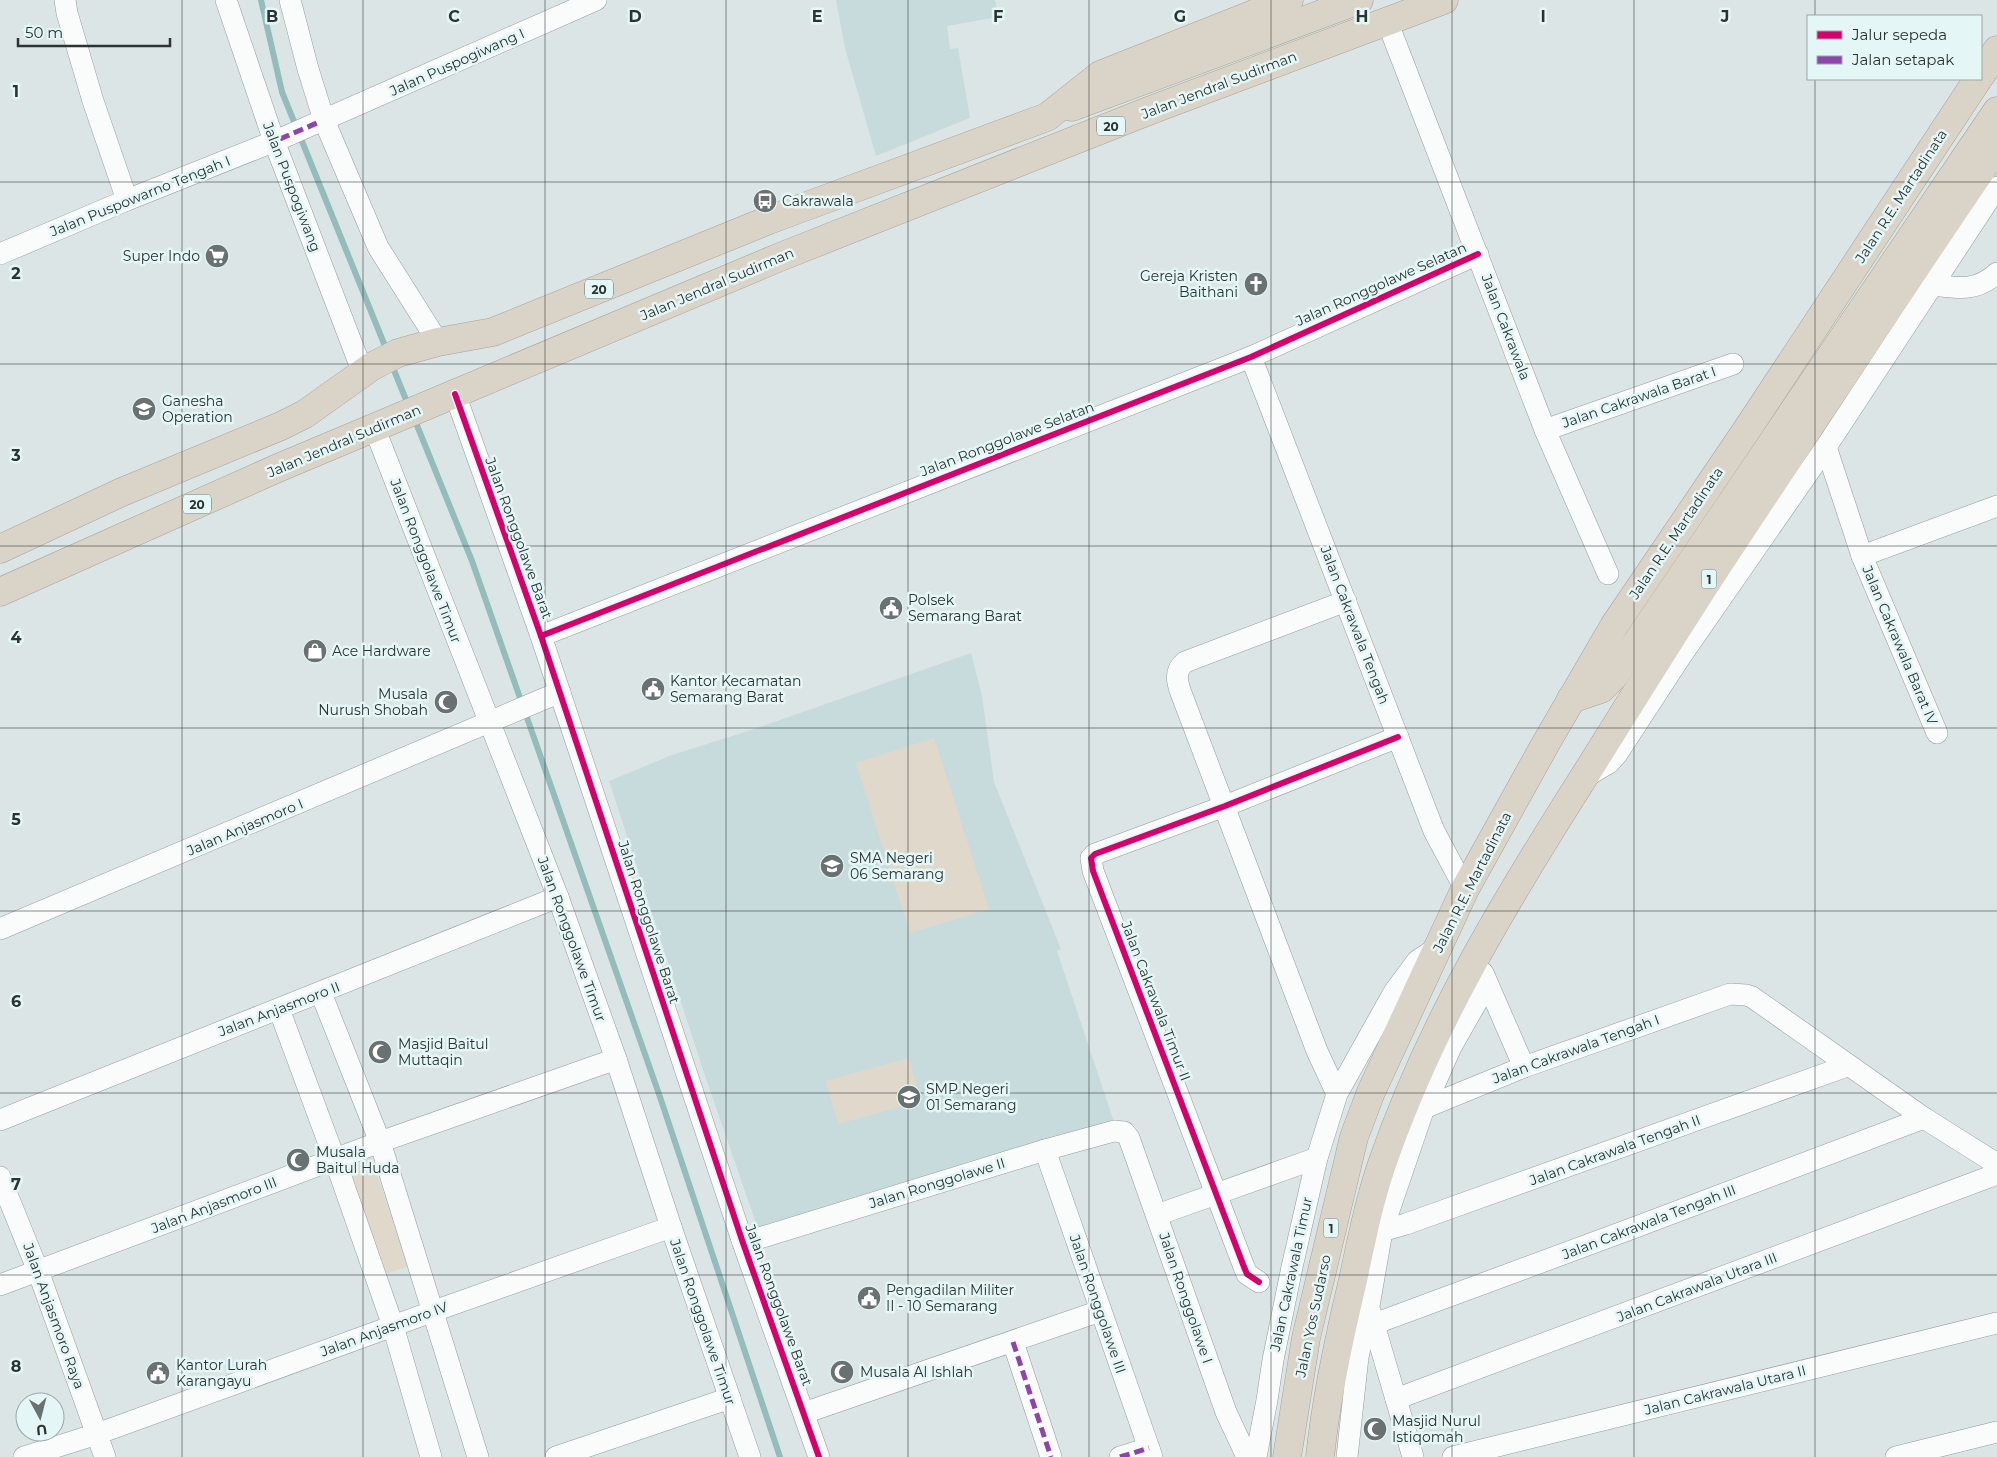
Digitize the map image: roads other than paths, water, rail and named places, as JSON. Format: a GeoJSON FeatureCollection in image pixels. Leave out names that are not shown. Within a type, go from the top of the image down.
{"type":"FeatureCollection","features":[{"type":"Feature","properties":{"kind":"highway","name":"20"},"geometry":{"type":"LineString","coordinates":[[1047,117],[1100,76],[1289,0]]}},
{"type":"Feature","properties":{"kind":"highway","name":"20"},"geometry":{"type":"LineString","coordinates":[[0,549],[122,492],[305,414],[367,370],[398,353],[431,343],[493,332],[769,220],[1359,0]]}},
{"type":"Feature","properties":{"kind":"highway","name":"Jalan Jendral Sudirman"},"geometry":{"type":"LineString","coordinates":[[0,592],[384,423],[450,397],[780,257],[1151,110],[1444,0]]}},
{"type":"Feature","properties":{"kind":"highway"},"geometry":{"type":"LineString","coordinates":[[1982,73],[1997,50]]}},
{"type":"Feature","properties":{"kind":"highway","name":"Jalan R.E. Martadinata"},"geometry":{"type":"LineString","coordinates":[[1409,1008],[1465,889],[1614,626],[1755,417],[1977,80]]}},
{"type":"Feature","properties":{"kind":"highway","name":"1"},"geometry":{"type":"LineString","coordinates":[[1571,699],[1601,689],[1614,676],[1997,111]]}},
{"type":"Feature","properties":{"kind":"highway","name":"1"},"geometry":{"type":"LineString","coordinates":[[1320,1457],[1322,1435],[1344,1320],[1381,1166],[1440,1023],[1476,954],[1537,851],[1674,632],[1997,147]]}},
{"type":"Feature","properties":{"kind":"highway","name":"Jalan Yos Sudarso"},"geometry":{"type":"LineString","coordinates":[[1287,1457],[1306,1338],[1354,1137],[1371,1092],[1409,1008]]}},
{"type":"Feature","properties":{"kind":"street"},"geometry":{"type":"LineString","coordinates":[[65,0],[67,13],[93,101],[127,200]]}},
{"type":"Feature","properties":{"kind":"street","name":"Jalan Puspogiwang"},"geometry":{"type":"LineString","coordinates":[[226,0],[277,140],[367,370]]}},
{"type":"Feature","properties":{"kind":"street"},"geometry":{"type":"LineString","coordinates":[[290,0],[320,122],[378,247],[431,343]]}},
{"type":"Feature","properties":{"kind":"street","name":"Jalan Puspogiwang I"},"geometry":{"type":"LineString","coordinates":[[277,140],[596,0]]}},
{"type":"Feature","properties":{"kind":"street","name":"Jalan Cakrawala"},"geometry":{"type":"LineString","coordinates":[[1387,21],[1545,430],[1608,574]]}},
{"type":"Feature","properties":{"kind":"street","name":"Jalan Puspowarno Tengah I"},"geometry":{"type":"LineString","coordinates":[[0,254],[127,200],[277,140]]}},
{"type":"Feature","properties":{"kind":"street"},"geometry":{"type":"LineString","coordinates":[[1583,778],[1609,763],[1617,754],[1681,656],[1826,447],[1997,187]]}},
{"type":"Feature","properties":{"kind":"street","name":"Jalan Ronggolawe Selatan"},"geometry":{"type":"LineString","coordinates":[[541,636],[1251,357],[1478,254]]}},
{"type":"Feature","properties":{"kind":"street"},"geometry":{"type":"LineString","coordinates":[[1933,284],[1964,288],[1983,284],[1997,272]]}},
{"type":"Feature","properties":{"kind":"street","name":"Jalan Cakrawala Tengah"},"geometry":{"type":"LineString","coordinates":[[1251,357],[1434,830],[1465,889]]}},
{"type":"Feature","properties":{"kind":"street","name":"Jalan Cakrawala Barat I"},"geometry":{"type":"LineString","coordinates":[[1545,430],[1734,364]]}},
{"type":"Feature","properties":{"kind":"street","name":"Jalan Ronggolawe Barat"},"geometry":{"type":"LineString","coordinates":[[450,397],[541,636],[554,695],[819,1457]]}},
{"type":"Feature","properties":{"kind":"street","name":"Jalan Ronggolawe Timur"},"geometry":{"type":"LineString","coordinates":[[384,423],[496,720],[616,1059],[750,1457]]}},
{"type":"Feature","properties":{"kind":"street","name":"Jalan Cakrawala Barat IV"},"geometry":{"type":"LineString","coordinates":[[1826,447],[1862,556],[1937,733]]}},
{"type":"Feature","properties":{"kind":"street","name":"Jalan Cakrawala Barat IV"},"geometry":{"type":"LineString","coordinates":[[1862,556],[1997,506]]}},
{"type":"Feature","properties":{"kind":"street"},"geometry":{"type":"LineString","coordinates":[[1337,1094],[1317,1051],[1181,693],[1177,678],[1179,667],[1184,662],[1346,602]]}},
{"type":"Feature","properties":{"kind":"street","name":"Jalan Anjasmoro I"},"geometry":{"type":"LineString","coordinates":[[0,929],[554,695]]}},
{"type":"Feature","properties":{"kind":"street"},"geometry":{"type":"LineString","coordinates":[[1225,806],[1398,736]]}},
{"type":"Feature","properties":{"kind":"street","name":"Jalan Cakrawala Timur II"},"geometry":{"type":"LineString","coordinates":[[1225,806],[1095,854],[1091,860],[1244,1267],[1248,1274],[1259,1282]]}},
{"type":"Feature","properties":{"kind":"street","name":"Jalan Anjasmoro II"},"geometry":{"type":"LineString","coordinates":[[0,1120],[558,897]]}},
{"type":"Feature","properties":{"kind":"street","name":"Jalan Cakrawala Timur"},"geometry":{"type":"LineString","coordinates":[[1256,1457],[1267,1400],[1272,1360],[1317,1158],[1337,1094],[1394,992],[1417,961],[1438,947]]}},
{"type":"Feature","properties":{"kind":"street"},"geometry":{"type":"LineString","coordinates":[[1476,954],[1487,984],[1524,1067]]}},
{"type":"Feature","properties":{"kind":"street"},"geometry":{"type":"LineString","coordinates":[[1347,1457],[1358,1357],[1372,1315],[1382,1231],[1424,1108],[1451,1047],[1487,984]]}},
{"type":"Feature","properties":{"kind":"street"},"geometry":{"type":"LineString","coordinates":[[321,993],[380,1142],[478,1457]]}},
{"type":"Feature","properties":{"kind":"street","name":"Jalan Cakrawala Tengah I"},"geometry":{"type":"LineString","coordinates":[[1424,1108],[1524,1067],[1730,994],[1752,997],[1847,1066]]}},
{"type":"Feature","properties":{"kind":"street"},"geometry":{"type":"LineString","coordinates":[[279,1009],[335,1160],[393,1326],[431,1457]]}},
{"type":"Feature","properties":{"kind":"street","name":"Jalan Anjasmoro III"},"geometry":{"type":"LineString","coordinates":[[0,1285],[380,1142],[616,1059]]}},
{"type":"Feature","properties":{"kind":"street"},"geometry":{"type":"LineString","coordinates":[[1847,1066],[1997,1164]]}},
{"type":"Feature","properties":{"kind":"street","name":"Jalan Cakrawala Tengah II"},"geometry":{"type":"LineString","coordinates":[[1382,1231],[1592,1159],[1847,1066]]}},
{"type":"Feature","properties":{"kind":"street","name":"Jalan Cakrawala Tengah III"},"geometry":{"type":"LineString","coordinates":[[1372,1315],[1636,1227],[1924,1118]]}},
{"type":"Feature","properties":{"kind":"street","name":"Jalan Ronggolawe II"},"geometry":{"type":"LineString","coordinates":[[743,1243],[1114,1130],[1124,1132],[1129,1138]]}},
{"type":"Feature","properties":{"kind":"street","name":"Jalan Ronggolawe I"},"geometry":{"type":"LineString","coordinates":[[1129,1138],[1226,1412],[1247,1457]]}},
{"type":"Feature","properties":{"kind":"street","name":"Jalan Ronggolawe III"},"geometry":{"type":"LineString","coordinates":[[1045,1150],[1150,1453]]}},
{"type":"Feature","properties":{"kind":"street"},"geometry":{"type":"LineString","coordinates":[[1157,1216],[1317,1158]]}},
{"type":"Feature","properties":{"kind":"street","name":"Jalan Cakrawala Utara III"},"geometry":{"type":"LineString","coordinates":[[1396,1400],[1997,1174]]}},
{"type":"Feature","properties":{"kind":"street","name":"Jalan Anjasmoro Raya"},"geometry":{"type":"LineString","coordinates":[[0,1177],[38,1271],[105,1457]]}},
{"type":"Feature","properties":{"kind":"street","name":"Jalan Anjasmoro IV"},"geometry":{"type":"LineString","coordinates":[[24,1457],[97,1434],[671,1227]]}},
{"type":"Feature","properties":{"kind":"street"},"geometry":{"type":"LineString","coordinates":[[804,1413],[1100,1311]]}},
{"type":"Feature","properties":{"kind":"street"},"geometry":{"type":"LineString","coordinates":[[1372,1315],[1413,1457]]}},
{"type":"Feature","properties":{"kind":"street","name":"Jalan Cakrawala Utara II"},"geometry":{"type":"LineString","coordinates":[[1453,1457],[1997,1323]]}},
{"type":"Feature","properties":{"kind":"street"},"geometry":{"type":"LineString","coordinates":[[1013,1342],[1051,1457]]}},
{"type":"Feature","properties":{"kind":"street"},"geometry":{"type":"LineString","coordinates":[[556,1457],[730,1398]]}},
{"type":"Feature","properties":{"kind":"street"},"geometry":{"type":"LineString","coordinates":[[1896,1457],[1997,1432]]}},
{"type":"Feature","properties":{"kind":"street"},"geometry":{"type":"LineString","coordinates":[[1120,1457],[1150,1453]]}},
{"type":"Feature","properties":{"kind":"waterway"},"geometry":{"type":"LineString","coordinates":[[261,0],[282,92],[387,351]]}},
{"type":"Feature","properties":{"kind":"waterway"},"geometry":{"type":"LineString","coordinates":[[391,363],[409,407]]}},
{"type":"Feature","properties":{"kind":"waterway"},"geometry":{"type":"LineString","coordinates":[[414,418],[472,561],[660,1097],[780,1457]]}},
{"type":"Feature","properties":{"kind":"place","name":"Cakrawala"},"geometry":{"type":"Point","coordinates":[765,201]}},
{"type":"Feature","properties":{"kind":"place","name":"Super Indo"},"geometry":{"type":"Point","coordinates":[217,256]}},
{"type":"Feature","properties":{"kind":"place","name":"Gereja Kristen Baithani"},"geometry":{"type":"Point","coordinates":[1256,284]}},
{"type":"Feature","properties":{"kind":"place","name":"Ganesha Operation"},"geometry":{"type":"Point","coordinates":[144,409]}},
{"type":"Feature","properties":{"kind":"place","name":"Polsek Semarang Barat"},"geometry":{"type":"Point","coordinates":[891,608]}},
{"type":"Feature","properties":{"kind":"place","name":"Ace Hardware"},"geometry":{"type":"Point","coordinates":[315,651]}},
{"type":"Feature","properties":{"kind":"place","name":"Kantor Kecamatan Semarang Barat"},"geometry":{"type":"Point","coordinates":[653,689]}},
{"type":"Feature","properties":{"kind":"place","name":"Musala Nurush Shobah"},"geometry":{"type":"Point","coordinates":[446,702]}},
{"type":"Feature","properties":{"kind":"place","name":"SMA Negeri 06 Semarang"},"geometry":{"type":"Point","coordinates":[832,866]}},
{"type":"Feature","properties":{"kind":"place","name":"Masjid Baitul Muttaqin"},"geometry":{"type":"Point","coordinates":[380,1052]}},
{"type":"Feature","properties":{"kind":"place","name":"SMP Negeri 01 Semarang"},"geometry":{"type":"Point","coordinates":[909,1097]}},
{"type":"Feature","properties":{"kind":"place","name":"Musala Baitul Huda"},"geometry":{"type":"Point","coordinates":[298,1160]}},
{"type":"Feature","properties":{"kind":"place","name":"Pengadilan Militer II - 10 Semarang"},"geometry":{"type":"Point","coordinates":[869,1298]}},
{"type":"Feature","properties":{"kind":"place","name":"Musala Al Ishlah"},"geometry":{"type":"Point","coordinates":[842,1372]}},
{"type":"Feature","properties":{"kind":"place","name":"Kantor Lurah Karangayu"},"geometry":{"type":"Point","coordinates":[158,1373]}},
{"type":"Feature","properties":{"kind":"place","name":"Masjid Nurul Istiqomah"},"geometry":{"type":"Point","coordinates":[1375,1429]}}]}
